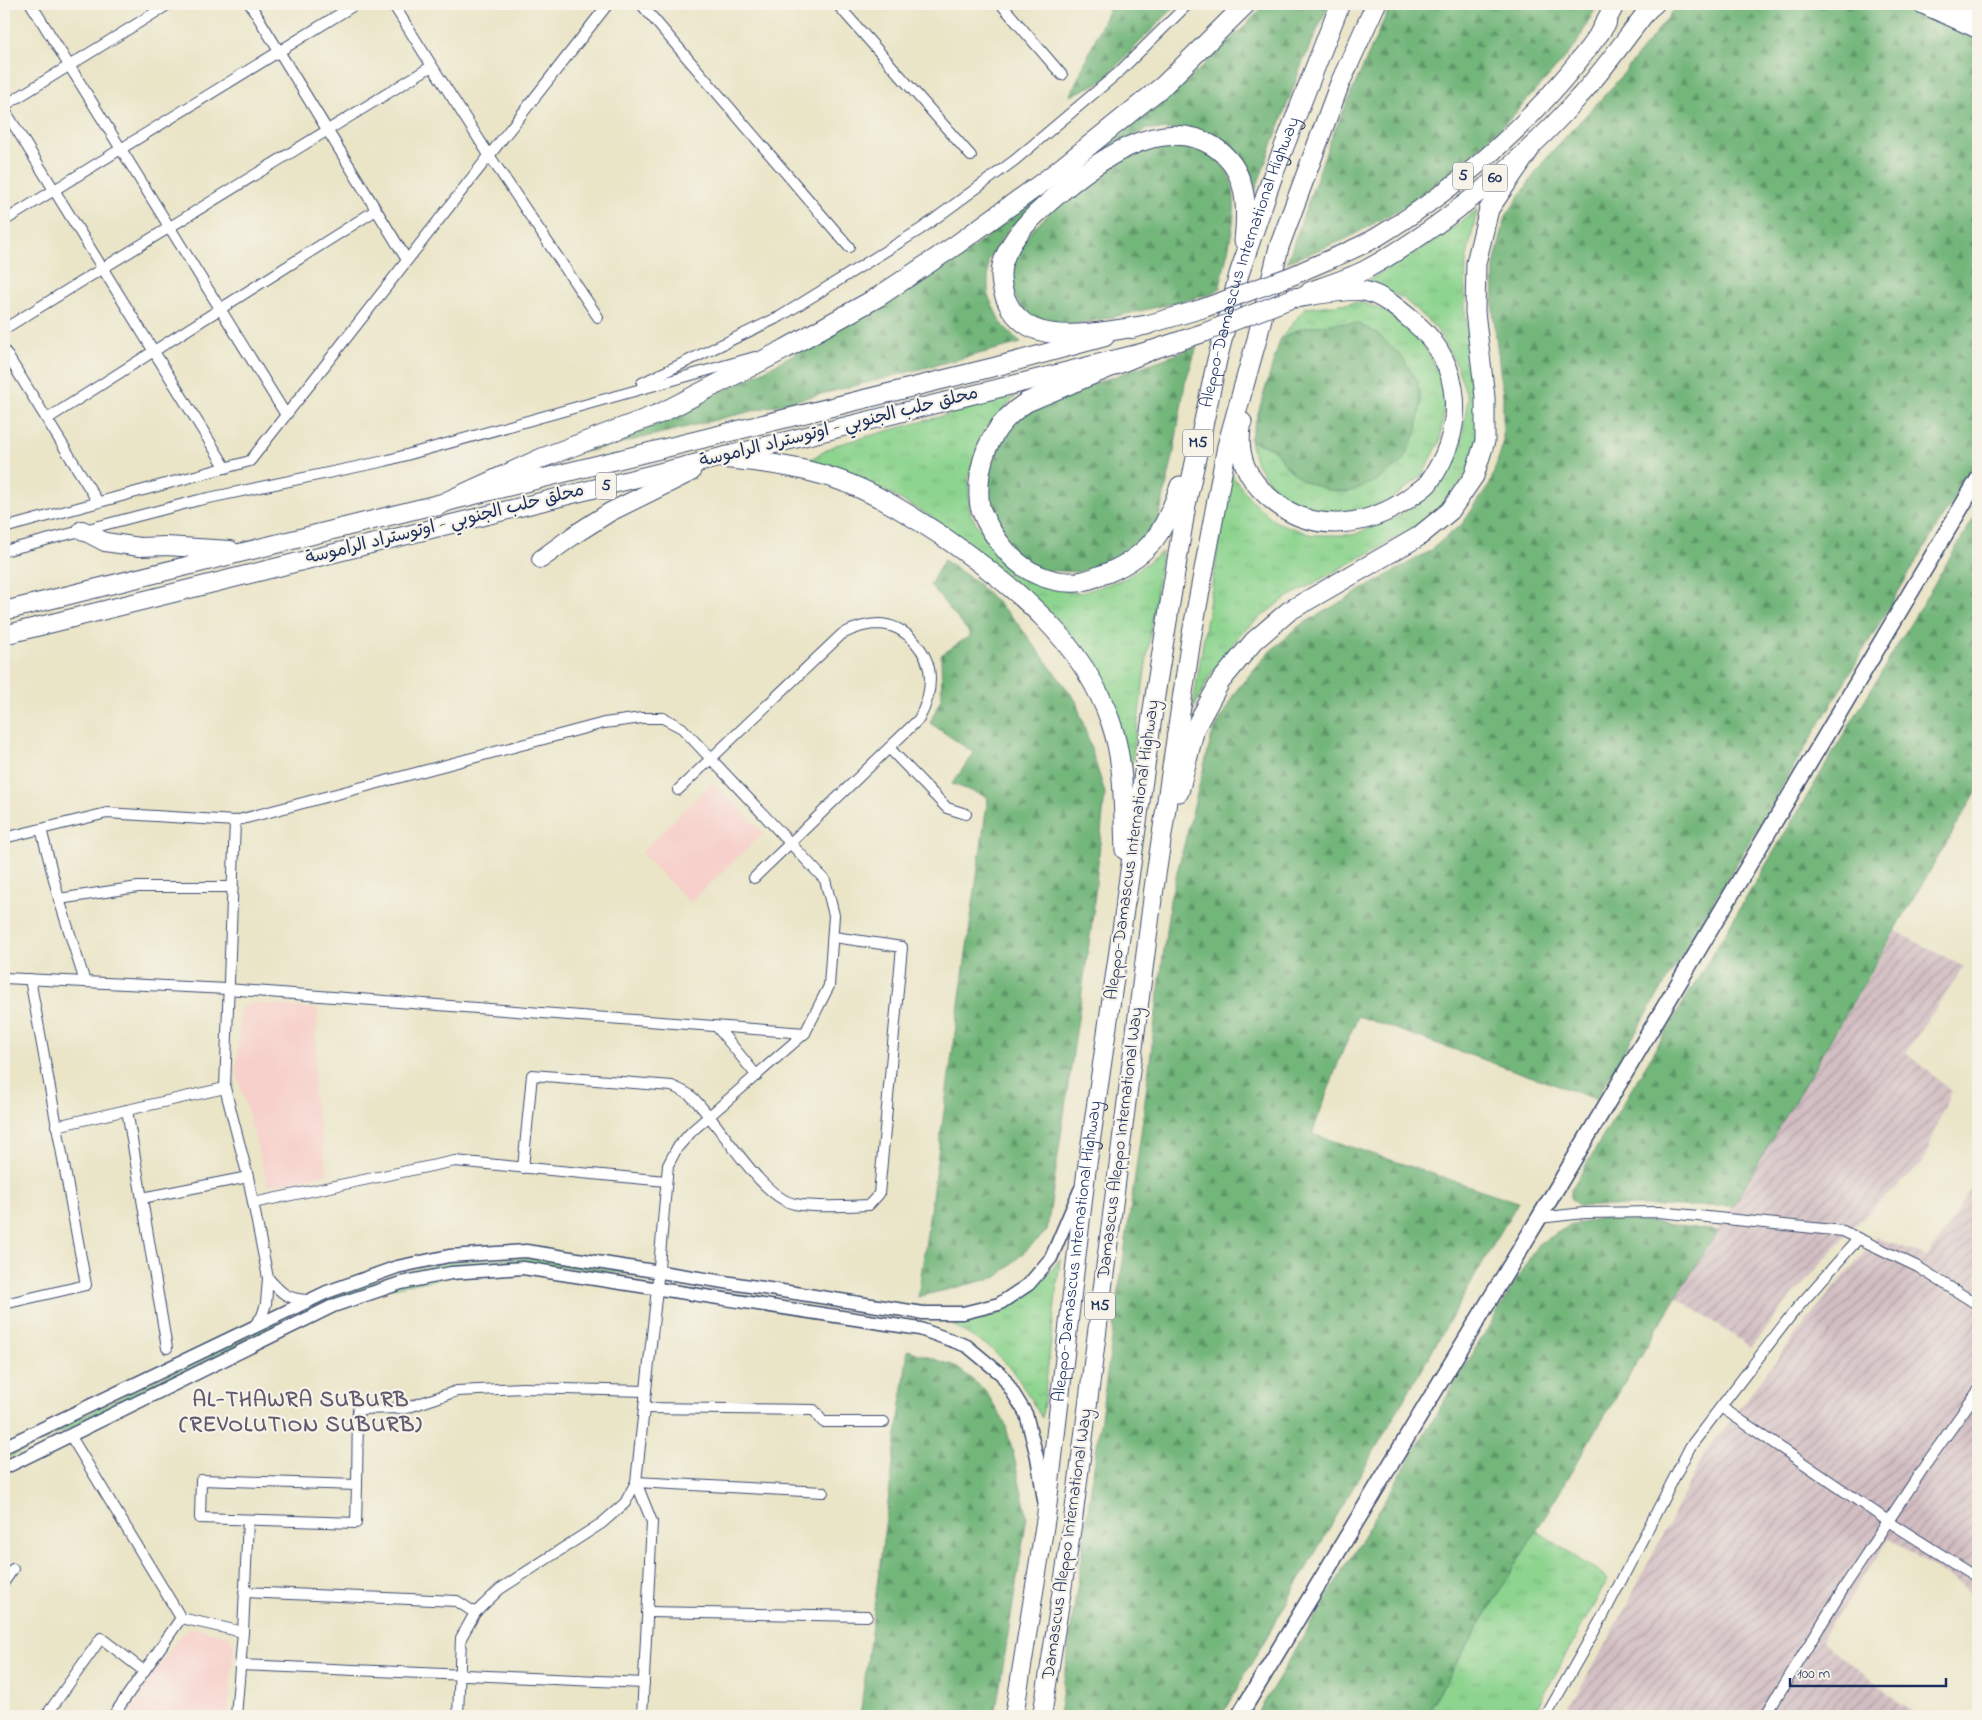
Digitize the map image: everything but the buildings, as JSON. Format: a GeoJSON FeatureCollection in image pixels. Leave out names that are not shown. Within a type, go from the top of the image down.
{"type":"FeatureCollection","features":[{"type":"Feature","properties":{"kind":"highway"},"geometry":{"type":"LineString","coordinates":[[437,506],[542,458],[661,413],[784,349],[878,297],[956,245],[1050,177],[1163,86],[1246,4]]}},
{"type":"Feature","properties":{"kind":"highway","name":"Aleppo-Damascus International Highway"},"geometry":{"type":"LineString","coordinates":[[1014,1716],[1046,1517],[1086,1174],[1157,680],[1186,504],[1202,424],[1240,274],[1273,175],[1340,4]]}},
{"type":"Feature","properties":{"kind":"highway","name":"Aleppo-Damascus International Highway"},"geometry":{"type":"LineString","coordinates":[[1153,896],[1190,640],[1227,446],[1257,339],[1279,247],[1340,83],[1376,4]]}},
{"type":"Feature","properties":{"kind":"highway"},"geometry":{"type":"LineString","coordinates":[[1599,34],[1615,4]]}},
{"type":"Feature","properties":{"kind":"highway"},"geometry":{"type":"LineString","coordinates":[[1599,34],[1620,4]]}},
{"type":"Feature","properties":{"kind":"highway","name":"60"},"geometry":{"type":"LineString","coordinates":[[1293,298],[1362,271],[1417,238],[1466,202],[1530,149],[1580,97],[1648,10],[1655,4]]}},
{"type":"Feature","properties":{"kind":"highway"},"geometry":{"type":"LineString","coordinates":[[1922,4],[1978,29]]}},
{"type":"Feature","properties":{"kind":"highway"},"geometry":{"type":"LineString","coordinates":[[1956,4],[1978,14]]}},
{"type":"Feature","properties":{"kind":"highway","name":"محلق حلب الجنوبي - اوتوستراد الراموسة"},"geometry":{"type":"LineString","coordinates":[[4,611],[437,506],[998,366],[1201,309],[1294,275],[1376,237],[1441,195],[1504,142],[1558,86],[1599,34]]}},
{"type":"Feature","properties":{"kind":"highway"},"geometry":{"type":"LineString","coordinates":[[1147,325],[1101,332],[1061,334],[1041,331],[1028,325],[1016,316],[1008,304],[1003,289],[1001,277],[1003,263],[1016,236],[1031,219],[1068,186],[1108,157],[1141,142],[1160,136],[1178,135],[1194,137],[1221,151],[1229,160],[1244,188],[1247,206],[1240,274]]}},
{"type":"Feature","properties":{"kind":"highway"},"geometry":{"type":"LineString","coordinates":[[1153,896],[1195,728],[1220,682],[1254,641],[1289,611],[1418,537],[1450,511],[1474,476],[1485,441],[1484,397],[1474,312],[1476,263],[1489,209],[1530,149]]}},
{"type":"Feature","properties":{"kind":"highway"},"geometry":{"type":"LineString","coordinates":[[1257,339],[1239,436],[1245,467],[1261,492],[1284,510],[1316,522],[1353,523],[1392,510],[1428,483],[1450,446],[1456,400],[1449,367],[1428,334],[1395,305],[1364,291],[1293,298]]}},
{"type":"Feature","properties":{"kind":"highway","name":"محلق حلب الجنوبي - اوتوستراد الراموسة"},"geometry":{"type":"LineString","coordinates":[[4,635],[1148,351],[1206,332],[1293,298]]}},
{"type":"Feature","properties":{"kind":"highway"},"geometry":{"type":"LineString","coordinates":[[1148,351],[1027,402],[1013,410],[1000,424],[984,454],[979,478],[980,508],[993,534],[1011,557],[1022,567],[1047,578],[1078,582],[1121,566],[1150,544],[1169,518],[1202,424]]}},
{"type":"Feature","properties":{"kind":"highway"},"geometry":{"type":"LineString","coordinates":[[541,560],[577,533],[610,512],[721,458],[779,464],[837,479],[896,506],[990,571],[1036,609],[1060,634],[1082,663],[1100,696],[1111,724],[1120,761],[1126,899]]}},
{"type":"Feature","properties":{"kind":"highway"},"geometry":{"type":"LineString","coordinates":[[82,530],[106,542],[140,547],[166,546],[248,552]]}},
{"type":"Feature","properties":{"kind":"highway","name":"Damascus Aleppo International Way"},"geometry":{"type":"LineString","coordinates":[[1042,1716],[1073,1520],[1153,896]]}},
{"type":"Feature","properties":{"kind":"main road"},"geometry":{"type":"LineString","coordinates":[[1239,1716],[1539,1218],[1978,479]]}},
{"type":"Feature","properties":{"kind":"street"},"geometry":{"type":"LineString","coordinates":[[31,4],[286,415]]}},
{"type":"Feature","properties":{"kind":"street"},"geometry":{"type":"LineString","coordinates":[[169,4],[68,65],[4,107],[226,468]]}},
{"type":"Feature","properties":{"kind":"street"},"geometry":{"type":"LineString","coordinates":[[250,4],[406,260]]}},
{"type":"Feature","properties":{"kind":"street"},"geometry":{"type":"LineString","coordinates":[[4,220],[356,4]]}},
{"type":"Feature","properties":{"kind":"street"},"geometry":{"type":"LineString","coordinates":[[393,4],[489,155],[598,317]]}},
{"type":"Feature","properties":{"kind":"street"},"geometry":{"type":"LineString","coordinates":[[4,528],[250,461],[608,4]]}},
{"type":"Feature","properties":{"kind":"street"},"geometry":{"type":"LineString","coordinates":[[641,4],[848,247]]}},
{"type":"Feature","properties":{"kind":"street"},"geometry":{"type":"LineString","coordinates":[[837,4],[971,156]]}},
{"type":"Feature","properties":{"kind":"street"},"geometry":{"type":"LineString","coordinates":[[1001,4],[1062,75]]}},
{"type":"Feature","properties":{"kind":"street"},"geometry":{"type":"LineString","coordinates":[[618,395],[781,316],[921,229],[1015,160],[1118,73],[1188,4]]}},
{"type":"Feature","properties":{"kind":"street"},"geometry":{"type":"LineString","coordinates":[[4,330],[432,66]]}},
{"type":"Feature","properties":{"kind":"street"},"geometry":{"type":"LineString","coordinates":[[47,420],[376,210]]}},
{"type":"Feature","properties":{"kind":"street"},"geometry":{"type":"LineString","coordinates":[[4,551],[199,500],[384,461],[784,349]]}},
{"type":"Feature","properties":{"kind":"street"},"geometry":{"type":"LineString","coordinates":[[4,350],[98,502]]}},
{"type":"Feature","properties":{"kind":"street"},"geometry":{"type":"LineString","coordinates":[[678,790],[834,640],[847,631],[880,624],[899,630],[916,642],[930,676],[928,700],[919,719],[754,878]]}},
{"type":"Feature","properties":{"kind":"street"},"geometry":{"type":"LineString","coordinates":[[4,838],[107,813],[235,821],[604,723],[642,718],[663,718],[682,728],[825,880],[834,915],[834,937],[829,986],[805,1033],[692,1131],[677,1148],[668,1165],[657,1289],[636,1482],[624,1502],[602,1523],[500,1589],[475,1612],[461,1638],[458,1716]]}},
{"type":"Feature","properties":{"kind":"street"},"geometry":{"type":"LineString","coordinates":[[889,748],[947,808],[966,814]]}},
{"type":"Feature","properties":{"kind":"street"},"geometry":{"type":"LineString","coordinates":[[235,821],[227,989],[225,1088],[248,1177],[268,1278],[266,1304],[262,1316],[252,1328]]}},
{"type":"Feature","properties":{"kind":"street"},"geometry":{"type":"LineString","coordinates":[[41,829],[59,899],[85,982]]}},
{"type":"Feature","properties":{"kind":"street"},"geometry":{"type":"LineString","coordinates":[[59,899],[138,886],[233,887]]}},
{"type":"Feature","properties":{"kind":"street"},"geometry":{"type":"LineString","coordinates":[[523,1168],[532,1075],[672,1086],[691,1096],[779,1198],[795,1204],[869,1205],[879,1194],[902,947],[834,937]]}},
{"type":"Feature","properties":{"kind":"street"},"geometry":{"type":"LineString","coordinates":[[4,978],[227,989],[805,1033]]}},
{"type":"Feature","properties":{"kind":"street"},"geometry":{"type":"LineString","coordinates":[[4,1304],[86,1285],[30,979]]}},
{"type":"Feature","properties":{"kind":"street"},"geometry":{"type":"LineString","coordinates":[[717,1027],[757,1076]]}},
{"type":"Feature","properties":{"kind":"street"},"geometry":{"type":"LineString","coordinates":[[56,1126],[225,1088]]}},
{"type":"Feature","properties":{"kind":"street"},"geometry":{"type":"LineString","coordinates":[[127,1110],[167,1348]]}},
{"type":"Feature","properties":{"kind":"street"},"geometry":{"type":"LineString","coordinates":[[253,1203],[455,1161],[666,1180]]}},
{"type":"Feature","properties":{"kind":"street"},"geometry":{"type":"LineString","coordinates":[[4,1447],[327,1292],[397,1268],[449,1256],[526,1251],[934,1314],[963,1313],[998,1304],[1029,1284],[1051,1258],[1086,1174]]}},
{"type":"Feature","properties":{"kind":"street"},"geometry":{"type":"LineString","coordinates":[[142,1198],[248,1177]]}},
{"type":"Feature","properties":{"kind":"street"},"geometry":{"type":"LineString","coordinates":[[1539,1218],[1584,1213],[1658,1212],[1842,1231],[1918,1267],[1978,1305]]}},
{"type":"Feature","properties":{"kind":"street"},"geometry":{"type":"LineString","coordinates":[[1546,1716],[1604,1614],[1690,1447],[1792,1314],[1858,1239]]}},
{"type":"Feature","properties":{"kind":"street"},"geometry":{"type":"LineString","coordinates":[[4,1468],[334,1306],[401,1283],[451,1273],[523,1268],[920,1329],[967,1346],[1002,1375],[1026,1414],[1037,1457],[1046,1517]]}},
{"type":"Feature","properties":{"kind":"street"},"geometry":{"type":"LineString","coordinates":[[268,1278],[284,1295],[294,1299],[309,1300]]}},
{"type":"Feature","properties":{"kind":"street"},"geometry":{"type":"LineString","coordinates":[[931,1334],[934,1314]]}},
{"type":"Feature","properties":{"kind":"street"},"geometry":{"type":"LineString","coordinates":[[357,1485],[201,1480],[200,1518],[356,1523],[357,1485],[358,1409],[406,1408],[457,1391],[523,1388],[646,1391]]}},
{"type":"Feature","properties":{"kind":"street"},"geometry":{"type":"LineString","coordinates":[[1765,1716],[1845,1586],[1978,1391]]}},
{"type":"Feature","properties":{"kind":"street"},"geometry":{"type":"LineString","coordinates":[[1721,1407],[1888,1521],[1978,1578]]}},
{"type":"Feature","properties":{"kind":"street"},"geometry":{"type":"LineString","coordinates":[[644,1408],[814,1410],[823,1422],[884,1422]]}},
{"type":"Feature","properties":{"kind":"street"},"geometry":{"type":"LineString","coordinates":[[70,1435],[181,1618],[243,1632]]}},
{"type":"Feature","properties":{"kind":"street"},"geometry":{"type":"LineString","coordinates":[[636,1482],[823,1492]]}},
{"type":"Feature","properties":{"kind":"street"},"geometry":{"type":"LineString","coordinates":[[636,1482],[652,1522],[642,1716]]}},
{"type":"Feature","properties":{"kind":"street"},"geometry":{"type":"LineString","coordinates":[[236,1716],[243,1632],[248,1520]]}},
{"type":"Feature","properties":{"kind":"street"},"geometry":{"type":"LineString","coordinates":[[4,1582],[13,1569]]}},
{"type":"Feature","properties":{"kind":"street"},"geometry":{"type":"LineString","coordinates":[[244,1592],[457,1601],[475,1612]]}},
{"type":"Feature","properties":{"kind":"street"},"geometry":{"type":"LineString","coordinates":[[647,1612],[867,1616]]}},
{"type":"Feature","properties":{"kind":"street"},"geometry":{"type":"LineString","coordinates":[[112,1716],[181,1618]]}},
{"type":"Feature","properties":{"kind":"street"},"geometry":{"type":"LineString","coordinates":[[46,1716],[101,1638],[144,1671]]}},
{"type":"Feature","properties":{"kind":"street"},"geometry":{"type":"LineString","coordinates":[[240,1665],[644,1683]]}},
{"type":"Feature","properties":{"kind":"shaded area"},"geometry":{"type":"Polygon","coordinates":[[[713,782],[763,833],[690,903],[641,853],[713,782]]]}},
{"type":"Feature","properties":{"kind":"shaded area"},"geometry":{"type":"Polygon","coordinates":[[[1896,931],[1964,967],[1906,1052],[1951,1091],[1923,1162],[1854,1226],[1783,1307],[1751,1347],[1676,1297],[1718,1231],[1896,931]]]}},
{"type":"Feature","properties":{"kind":"shaded area"},"geometry":{"type":"Polygon","coordinates":[[[250,1003],[318,1009],[313,1093],[328,1174],[268,1185],[236,1071],[241,1008],[250,1003]]]}},
{"type":"Feature","properties":{"kind":"shaded area"},"geometry":{"type":"Polygon","coordinates":[[[1978,1175],[1978,1597],[1889,1539],[1821,1640],[1918,1716],[1564,1716],[1618,1622],[1703,1456],[1804,1324],[1877,1237],[1927,1257],[1951,1223],[1978,1175]]]}},
{"type":"Feature","properties":{"kind":"shaded area"},"geometry":{"type":"Polygon","coordinates":[[[193,1628],[229,1636],[234,1646],[228,1716],[129,1716],[127,1710],[181,1635],[193,1628]]]}},
{"type":"Feature","properties":{"kind":"shaded area"},"geometry":{"type":"Polygon","coordinates":[[[1431,1706],[1448,1716],[1425,1716],[1431,1706]]]}},
{"type":"Feature","properties":{"kind":"green space"},"geometry":{"type":"Polygon","coordinates":[[[1111,4],[1177,4],[1102,81],[1070,96],[1111,4]]]}},
{"type":"Feature","properties":{"kind":"green space"},"geometry":{"type":"Polygon","coordinates":[[[1265,4],[1329,4],[1302,64],[1254,194],[1242,168],[1192,130],[1147,129],[1106,150],[1061,182],[1008,230],[988,261],[988,296],[1001,323],[1021,343],[581,453],[663,422],[765,370],[880,307],[962,256],[1171,96],[1245,26],[1265,4]]]}},
{"type":"Feature","properties":{"kind":"green space"},"geometry":{"type":"Polygon","coordinates":[[[1391,4],[1598,4],[1574,48],[1508,121],[1460,166],[1403,207],[1346,239],[1287,262],[1330,141],[1391,4]]]}},
{"type":"Feature","properties":{"kind":"green space"},"geometry":{"type":"Polygon","coordinates":[[[1679,4],[1897,4],[1978,38],[1978,458],[1596,1099],[1358,1016],[1341,1055],[1312,1134],[1518,1202],[1221,1716],[1059,1716],[1141,1133],[1170,900],[1212,735],[1235,692],[1267,654],[1299,626],[1428,552],[1463,523],[1490,484],[1503,444],[1503,396],[1493,311],[1494,265],[1506,216],[1545,159],[1615,84],[1679,4]]]}},
{"type":"Feature","properties":{"kind":"green space"},"geometry":{"type":"Polygon","coordinates":[[[1180,144],[1205,152],[1222,164],[1231,181],[1234,200],[1230,243],[1220,287],[1215,293],[1075,324],[1058,326],[1041,324],[1029,317],[1016,298],[1011,274],[1018,249],[1032,231],[1051,212],[1096,177],[1141,152],[1158,146],[1180,144]]]}},
{"type":"Feature","properties":{"kind":"green space"},"geometry":{"type":"Polygon","coordinates":[[[1477,210],[1466,261],[1465,311],[1478,396],[1478,440],[1468,471],[1444,505],[1411,530],[1283,600],[1243,631],[1210,675],[1192,712],[1230,473],[1251,500],[1276,522],[1312,535],[1353,535],[1397,517],[1435,490],[1460,450],[1468,398],[1456,364],[1436,328],[1404,299],[1367,281],[1443,235],[1477,210]]]}},
{"type":"Feature","properties":{"kind":"green space"},"geometry":{"type":"Polygon","coordinates":[[[1361,302],[1387,312],[1420,340],[1438,371],[1445,402],[1440,441],[1422,476],[1389,501],[1351,514],[1322,512],[1291,501],[1270,484],[1255,461],[1250,440],[1275,450],[1287,467],[1416,434],[1421,403],[1417,381],[1301,328],[1280,340],[1305,308],[1361,302]]]}},
{"type":"Feature","properties":{"kind":"green space"},"geometry":{"type":"Polygon","coordinates":[[[1337,323],[1358,324],[1377,333],[1402,357],[1417,381],[1421,403],[1416,434],[1402,462],[1378,480],[1349,492],[1328,490],[1302,480],[1287,467],[1275,450],[1250,440],[1280,340],[1301,328],[1337,323]]]}},
{"type":"Feature","properties":{"kind":"green space"},"geometry":{"type":"Polygon","coordinates":[[[1197,347],[1185,383],[1173,457],[1159,517],[1151,532],[1123,557],[1078,572],[1040,570],[1019,558],[997,526],[989,505],[988,486],[991,466],[1006,430],[1017,417],[1042,402],[1197,347]]]}},
{"type":"Feature","properties":{"kind":"green space"},"geometry":{"type":"Polygon","coordinates":[[[1016,396],[982,432],[968,479],[970,513],[992,549],[1007,567],[1044,588],[1081,593],[1126,578],[1162,552],[1129,783],[1119,729],[1108,689],[1084,650],[1049,611],[972,546],[932,517],[887,492],[809,460],[836,445],[1016,396]]]}},
{"type":"Feature","properties":{"kind":"green space"},"geometry":{"type":"Polygon","coordinates":[[[1978,511],[1978,789],[1733,1206],[1579,1206],[1571,1199],[1571,1190],[1978,511]]]}},
{"type":"Feature","properties":{"kind":"green space"},"geometry":{"type":"Polygon","coordinates":[[[944,560],[975,581],[1015,620],[1076,701],[1105,793],[1092,923],[1047,1231],[997,1277],[918,1297],[988,797],[952,784],[974,753],[930,723],[942,696],[941,655],[971,635],[930,585],[944,560]]]}},
{"type":"Feature","properties":{"kind":"green space"},"geometry":{"type":"Polygon","coordinates":[[[1608,1216],[1718,1231],[1676,1297],[1425,1716],[1256,1716],[1538,1244],[1569,1226],[1608,1216]]]}},
{"type":"Feature","properties":{"kind":"green space"},"geometry":{"type":"Polygon","coordinates":[[[524,1258],[641,1273],[640,1275],[524,1262],[331,1300],[4,1460],[4,1454],[329,1297],[398,1274],[450,1261],[524,1258]]]}},
{"type":"Feature","properties":{"kind":"green space"},"geometry":{"type":"Polygon","coordinates":[[[1060,1259],[1042,1418],[1013,1370],[990,1348],[953,1325],[988,1317],[1008,1308],[1047,1275],[1060,1259]]]}},
{"type":"Feature","properties":{"kind":"green space"},"geometry":{"type":"Polygon","coordinates":[[[908,1350],[955,1366],[985,1390],[1005,1423],[1015,1461],[1027,1516],[995,1716],[860,1716],[908,1350]]]}},
{"type":"Feature","properties":{"kind":"green space"},"geometry":{"type":"Polygon","coordinates":[[[1536,1530],[1608,1579],[1532,1716],[1448,1716],[1431,1706],[1536,1530]]]}},
{"type":"Feature","properties":{"kind":"district","name":"AL-THAWRA SUBURB (REVOLUTION SUBURB)"},"geometry":{"type":"Point","coordinates":[301,1414]}}]}
